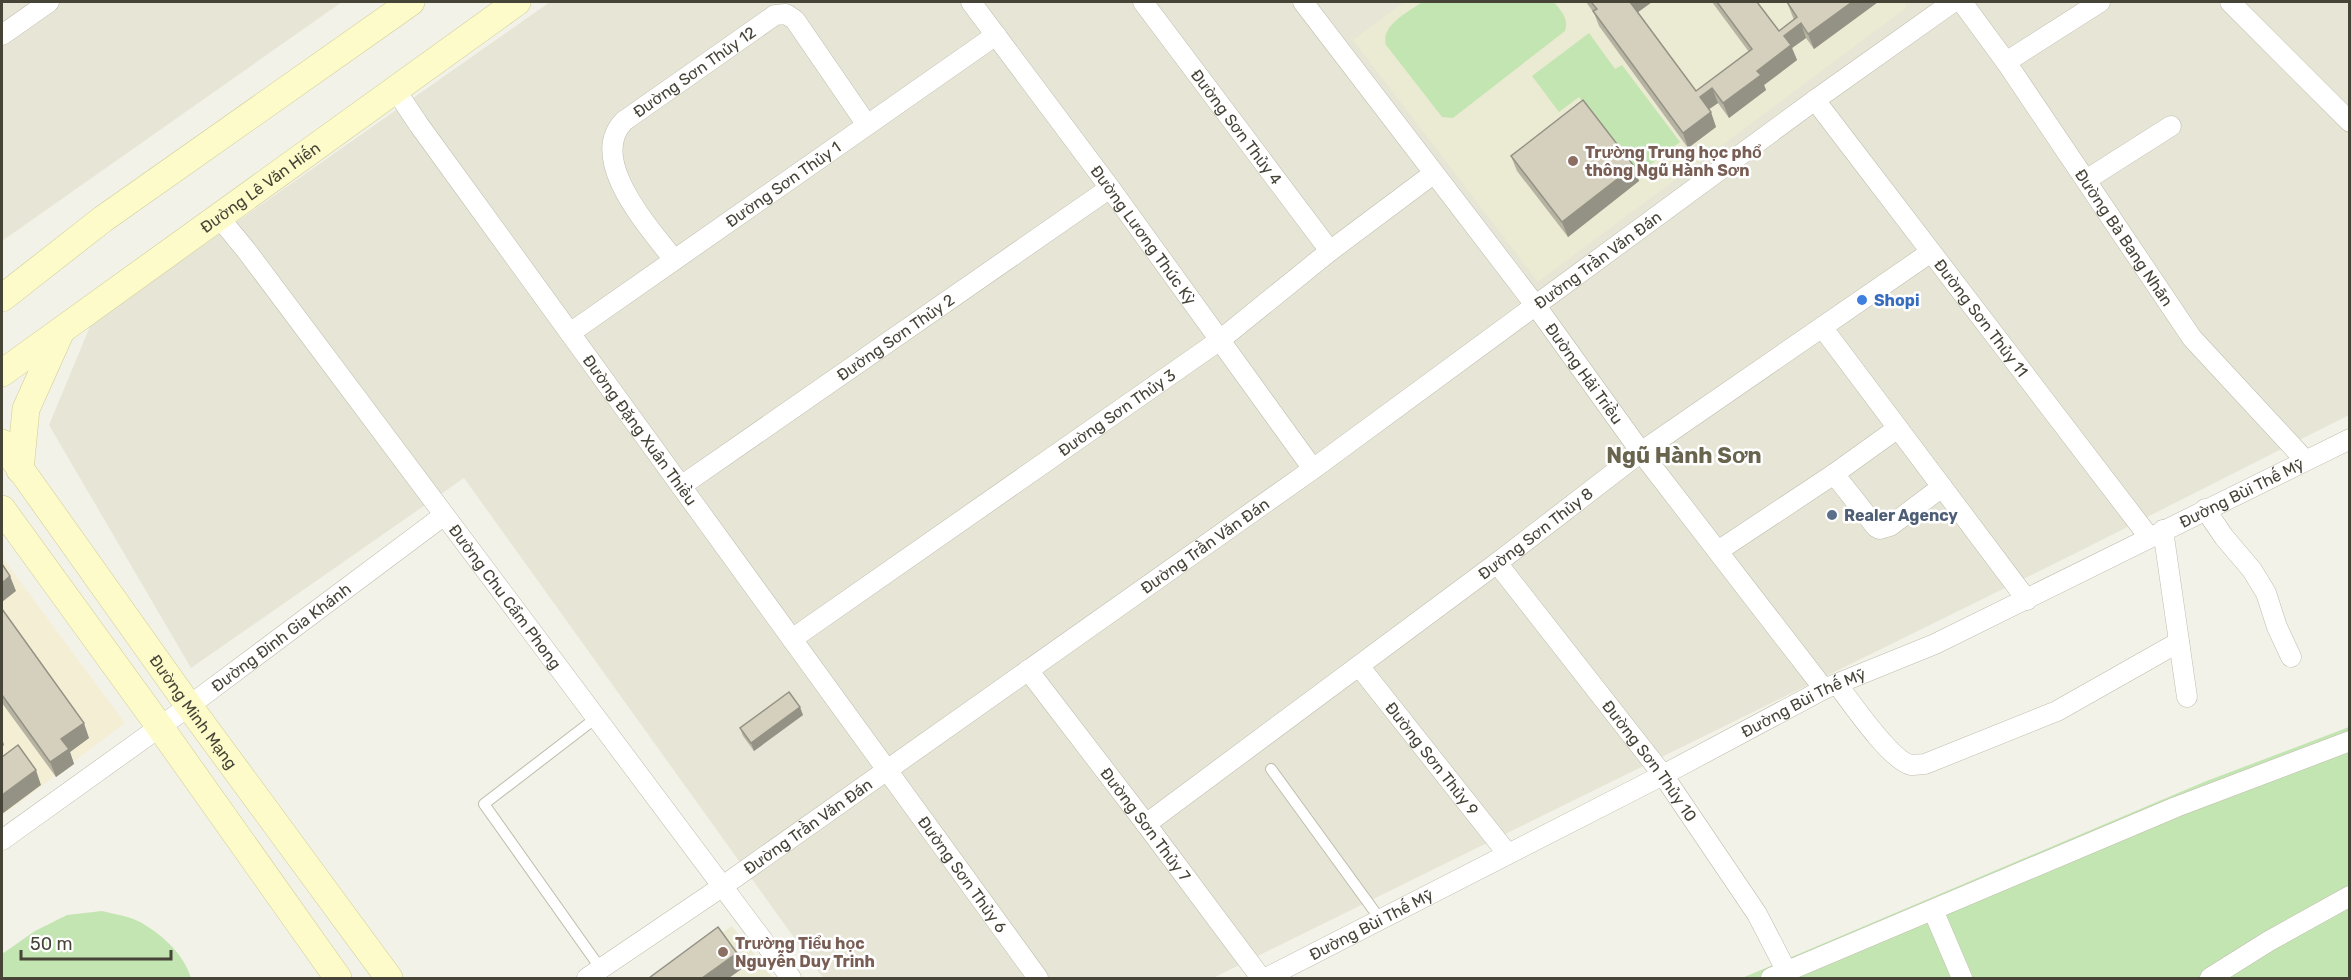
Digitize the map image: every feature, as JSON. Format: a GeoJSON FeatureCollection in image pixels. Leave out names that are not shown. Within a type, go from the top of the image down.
{"type":"FeatureCollection","features":[{"type":"Feature","properties":{"kind":"main road"},"geometry":{"type":"LineString","coordinates":[[2,298],[178,165],[411,2]]}},
{"type":"Feature","properties":{"kind":"main road","name":"Đường Lê Văn Hiến"},"geometry":{"type":"LineString","coordinates":[[2,373],[517,2]]}},
{"type":"Feature","properties":{"kind":"main road"},"geometry":{"type":"LineString","coordinates":[[2,283],[28,277]]}},
{"type":"Feature","properties":{"kind":"main road"},"geometry":{"type":"LineString","coordinates":[[20,470],[26,409],[62,330]]}},
{"type":"Feature","properties":{"kind":"main road","name":"Đường Minh Mạng"},"geometry":{"type":"LineString","coordinates":[[2,443],[189,706],[389,978]]}},
{"type":"Feature","properties":{"kind":"main road"},"geometry":{"type":"LineString","coordinates":[[2,509],[338,978]]}},
{"type":"Feature","properties":{"kind":"street"},"geometry":{"type":"LineString","coordinates":[[2,35],[49,2]]}},
{"type":"Feature","properties":{"kind":"street","name":"Đường Lương Thúc Kỳ"},"geometry":{"type":"LineString","coordinates":[[971,2],[1110,188],[1313,469]]}},
{"type":"Feature","properties":{"kind":"street","name":"Đường Sơn Thủy 4"},"geometry":{"type":"LineString","coordinates":[[1143,2],[1330,251]]}},
{"type":"Feature","properties":{"kind":"street","name":"Đường Hải Triều"},"geometry":{"type":"LineString","coordinates":[[1303,2],[1536,306],[1641,452],[1718,551],[1831,686],[1895,756],[1909,765],[1925,764],[2057,711],[2179,642]]}},
{"type":"Feature","properties":{"kind":"street","name":"Đường Trần Văn Đán"},"geometry":{"type":"LineString","coordinates":[[594,974],[723,886],[1313,469],[1815,100],[1953,2]]}},
{"type":"Feature","properties":{"kind":"street","name":"Đường Bà Bang Nhãn"},"geometry":{"type":"LineString","coordinates":[[1962,2],[2006,62],[2192,338],[2305,460]]}},
{"type":"Feature","properties":{"kind":"street"},"geometry":{"type":"LineString","coordinates":[[2006,62],[2100,2]]}},
{"type":"Feature","properties":{"kind":"street"},"geometry":{"type":"LineString","coordinates":[[2230,2],[2349,122]]}},
{"type":"Feature","properties":{"kind":"street","name":"Đường Sơn Thủy 12"},"geometry":{"type":"LineString","coordinates":[[674,260],[630,202],[620,185],[613,147],[616,129],[624,121],[703,64],[775,15],[786,14],[795,20],[867,125]]}},
{"type":"Feature","properties":{"kind":"street","name":"Đường Sơn Thủy 1"},"geometry":{"type":"LineString","coordinates":[[570,333],[996,35]]}},
{"type":"Feature","properties":{"kind":"street","name":"Đường Đặng Xuân Thiều"},"geometry":{"type":"LineString","coordinates":[[394,89],[886,770]]}},
{"type":"Feature","properties":{"kind":"street","name":"Đường Sơn Thủy 11"},"geometry":{"type":"LineString","coordinates":[[1815,100],[1931,252],[2156,534]]}},
{"type":"Feature","properties":{"kind":"street"},"geometry":{"type":"LineString","coordinates":[[2086,180],[2171,126]]}},
{"type":"Feature","properties":{"kind":"street","name":"Đường Sơn Thủy 3"},"geometry":{"type":"LineString","coordinates":[[792,639],[1220,340],[1330,251],[1433,174]]}},
{"type":"Feature","properties":{"kind":"street","name":"Đường Sơn Thủy 2"},"geometry":{"type":"LineString","coordinates":[[681,486],[1110,188]]}},
{"type":"Feature","properties":{"kind":"street","name":"Đường Chu Cẩm Phong"},"geometry":{"type":"LineString","coordinates":[[218,216],[246,250],[791,978]]}},
{"type":"Feature","properties":{"kind":"street","name":"Đường Sơn Thủy 8"},"geometry":{"type":"LineString","coordinates":[[1146,824],[1497,563],[1641,452],[1931,252]]}},
{"type":"Feature","properties":{"kind":"street"},"geometry":{"type":"LineString","coordinates":[[1822,327],[2027,600]]}},
{"type":"Feature","properties":{"kind":"street"},"geometry":{"type":"LineString","coordinates":[[1718,551],[1834,474],[1898,428]]}},
{"type":"Feature","properties":{"kind":"street","name":"Đường Bùi Thế Mỹ"},"geometry":{"type":"LineString","coordinates":[[1266,978],[1663,775],[1831,686],[1935,644],[2349,439]]}},
{"type":"Feature","properties":{"kind":"street"},"geometry":{"type":"LineString","coordinates":[[1834,474],[1880,529],[1890,526],[1942,487]]}},
{"type":"Feature","properties":{"kind":"street"},"geometry":{"type":"LineString","coordinates":[[2205,509],[2224,537],[2252,570],[2266,593],[2277,627],[2291,657]]}},
{"type":"Feature","properties":{"kind":"street","name":"Đường Đinh Gia Khánh"},"geometry":{"type":"LineString","coordinates":[[2,840],[189,706],[443,516]]}},
{"type":"Feature","properties":{"kind":"street"},"geometry":{"type":"LineString","coordinates":[[2156,534],[2179,642],[2187,697]]}},
{"type":"Feature","properties":{"kind":"street","name":"Đường Sơn Thủy 10"},"geometry":{"type":"LineString","coordinates":[[1497,563],[1663,775],[1752,906],[1779,975]]}},
{"type":"Feature","properties":{"kind":"street","name":"Đường Sơn Thủy 9"},"geometry":{"type":"LineString","coordinates":[[1359,666],[1507,853]]}},
{"type":"Feature","properties":{"kind":"street","name":"Đường Sơn Thủy 7"},"geometry":{"type":"LineString","coordinates":[[1028,670],[1261,978]]}},
{"type":"Feature","properties":{"kind":"street"},"geometry":{"type":"LineString","coordinates":[[1779,975],[2176,807],[2349,741]]}},
{"type":"Feature","properties":{"kind":"street","name":"Đường Sơn Thủy 6"},"geometry":{"type":"LineString","coordinates":[[886,770],[1038,978]]}},
{"type":"Feature","properties":{"kind":"street"},"geometry":{"type":"LineString","coordinates":[[2210,978],[2269,941],[2349,896]]}},
{"type":"Feature","properties":{"kind":"street"},"geometry":{"type":"LineString","coordinates":[[1934,910],[1962,978]]}},
{"type":"Feature","properties":{"kind":"lane"},"geometry":{"type":"LineString","coordinates":[[594,974],[484,804],[596,718]]}},
{"type":"Feature","properties":{"kind":"lane"},"geometry":{"type":"LineString","coordinates":[[1271,769],[1380,919]]}},
{"type":"Feature","properties":{"kind":"shaded area"},"geometry":{"type":"Polygon","coordinates":[[[2,2],[342,2],[2,241],[2,2]]]}},
{"type":"Feature","properties":{"kind":"shaded area"},"geometry":{"type":"Polygon","coordinates":[[[550,2],[2349,2],[2349,415],[2080,551],[1213,978],[823,978],[464,478],[191,668],[49,425],[91,324],[550,2]]]}},
{"type":"Feature","properties":{"kind":"shaded area","name":"Trường Trung học phổ thông Ngũ Hành Sơn"},"geometry":{"type":"Polygon","coordinates":[[[1404,2],[1906,2],[1905,9],[1538,282],[1353,40],[1404,2]]]}},
{"type":"Feature","properties":{"kind":"shaded area"},"geometry":{"type":"Polygon","coordinates":[[[2,557],[125,723],[2,816],[2,557]]]}},
{"type":"Feature","properties":{"kind":"shaded area","name":"Trường Tiểu học Nguyễn Duy Trinh"},"geometry":{"type":"Polygon","coordinates":[[[732,926],[773,978],[657,978],[732,926]]]}},
{"type":"Feature","properties":{"kind":"green space"},"geometry":{"type":"Polygon","coordinates":[[[1422,2],[1554,2],[1564,15],[1566,26],[1565,31],[1453,118],[1442,117],[1386,45],[1385,38],[1391,25],[1422,2]]]}},
{"type":"Feature","properties":{"kind":"green space"},"geometry":{"type":"Polygon","coordinates":[[[1589,33],[1615,69],[1622,65],[1680,142],[1637,175],[1579,97],[1559,112],[1532,76],[1589,33]]]}},
{"type":"Feature","properties":{"kind":"green space"},"geometry":{"type":"Polygon","coordinates":[[[2349,727],[2349,978],[1742,978],[2204,782],[2349,727]]]}},
{"type":"Feature","properties":{"kind":"green space"},"geometry":{"type":"Polygon","coordinates":[[[102,911],[134,919],[155,932],[177,953],[191,978],[2,978],[2,954],[35,931],[67,915],[102,911]]]}},
{"type":"Feature","properties":{"kind":"building"},"geometry":{"type":"Polygon","coordinates":[[[1591,2],[1630,2],[1696,91],[1752,49],[1717,2],[1757,2],[1779,31],[1797,17],[1787,2],[1852,2],[1808,34],[1801,23],[1784,36],[1791,45],[1757,71],[1761,75],[1723,103],[1712,88],[1700,97],[1711,112],[1683,133],[1593,11],[1597,9],[1591,2]]]}},
{"type":"Feature","properties":{"kind":"building"},"geometry":{"type":"Polygon","coordinates":[[[1583,100],[1634,166],[1562,222],[1511,156],[1583,100]]]}},
{"type":"Feature","properties":{"kind":"building"},"geometry":{"type":"Polygon","coordinates":[[[2,564],[10,576],[2,583],[2,564]]]}},
{"type":"Feature","properties":{"kind":"building"},"geometry":{"type":"Polygon","coordinates":[[[2,609],[84,723],[61,739],[69,749],[50,762],[2,695],[2,609]]]}},
{"type":"Feature","properties":{"kind":"building"},"geometry":{"type":"Polygon","coordinates":[[[789,692],[800,707],[751,743],[740,728],[789,692]]]}},
{"type":"Feature","properties":{"kind":"building"},"geometry":{"type":"Polygon","coordinates":[[[18,745],[36,770],[2,795],[2,757],[18,745]]]}},
{"type":"Feature","properties":{"kind":"building"},"geometry":{"type":"Polygon","coordinates":[[[718,927],[737,953],[702,978],[649,978],[718,927]]]}},
{"type":"Feature","properties":{"kind":"place","name":"Trường Trung học phổ thông Ngũ Hành Sơn"},"geometry":{"type":"Point","coordinates":[1573,161]}},
{"type":"Feature","properties":{"kind":"place","name":"Shopi"},"geometry":{"type":"Point","coordinates":[1862,300]}},
{"type":"Feature","properties":{"kind":"place","name":"Realer Agency"},"geometry":{"type":"Point","coordinates":[1832,515]}},
{"type":"Feature","properties":{"kind":"place","name":"Trường Tiểu học Nguyễn Duy Trinh"},"geometry":{"type":"Point","coordinates":[723,952]}},
{"type":"Feature","properties":{"kind":"district","name":"Ngũ Hành Sơn"},"geometry":{"type":"Point","coordinates":[1684,455]}}]}
